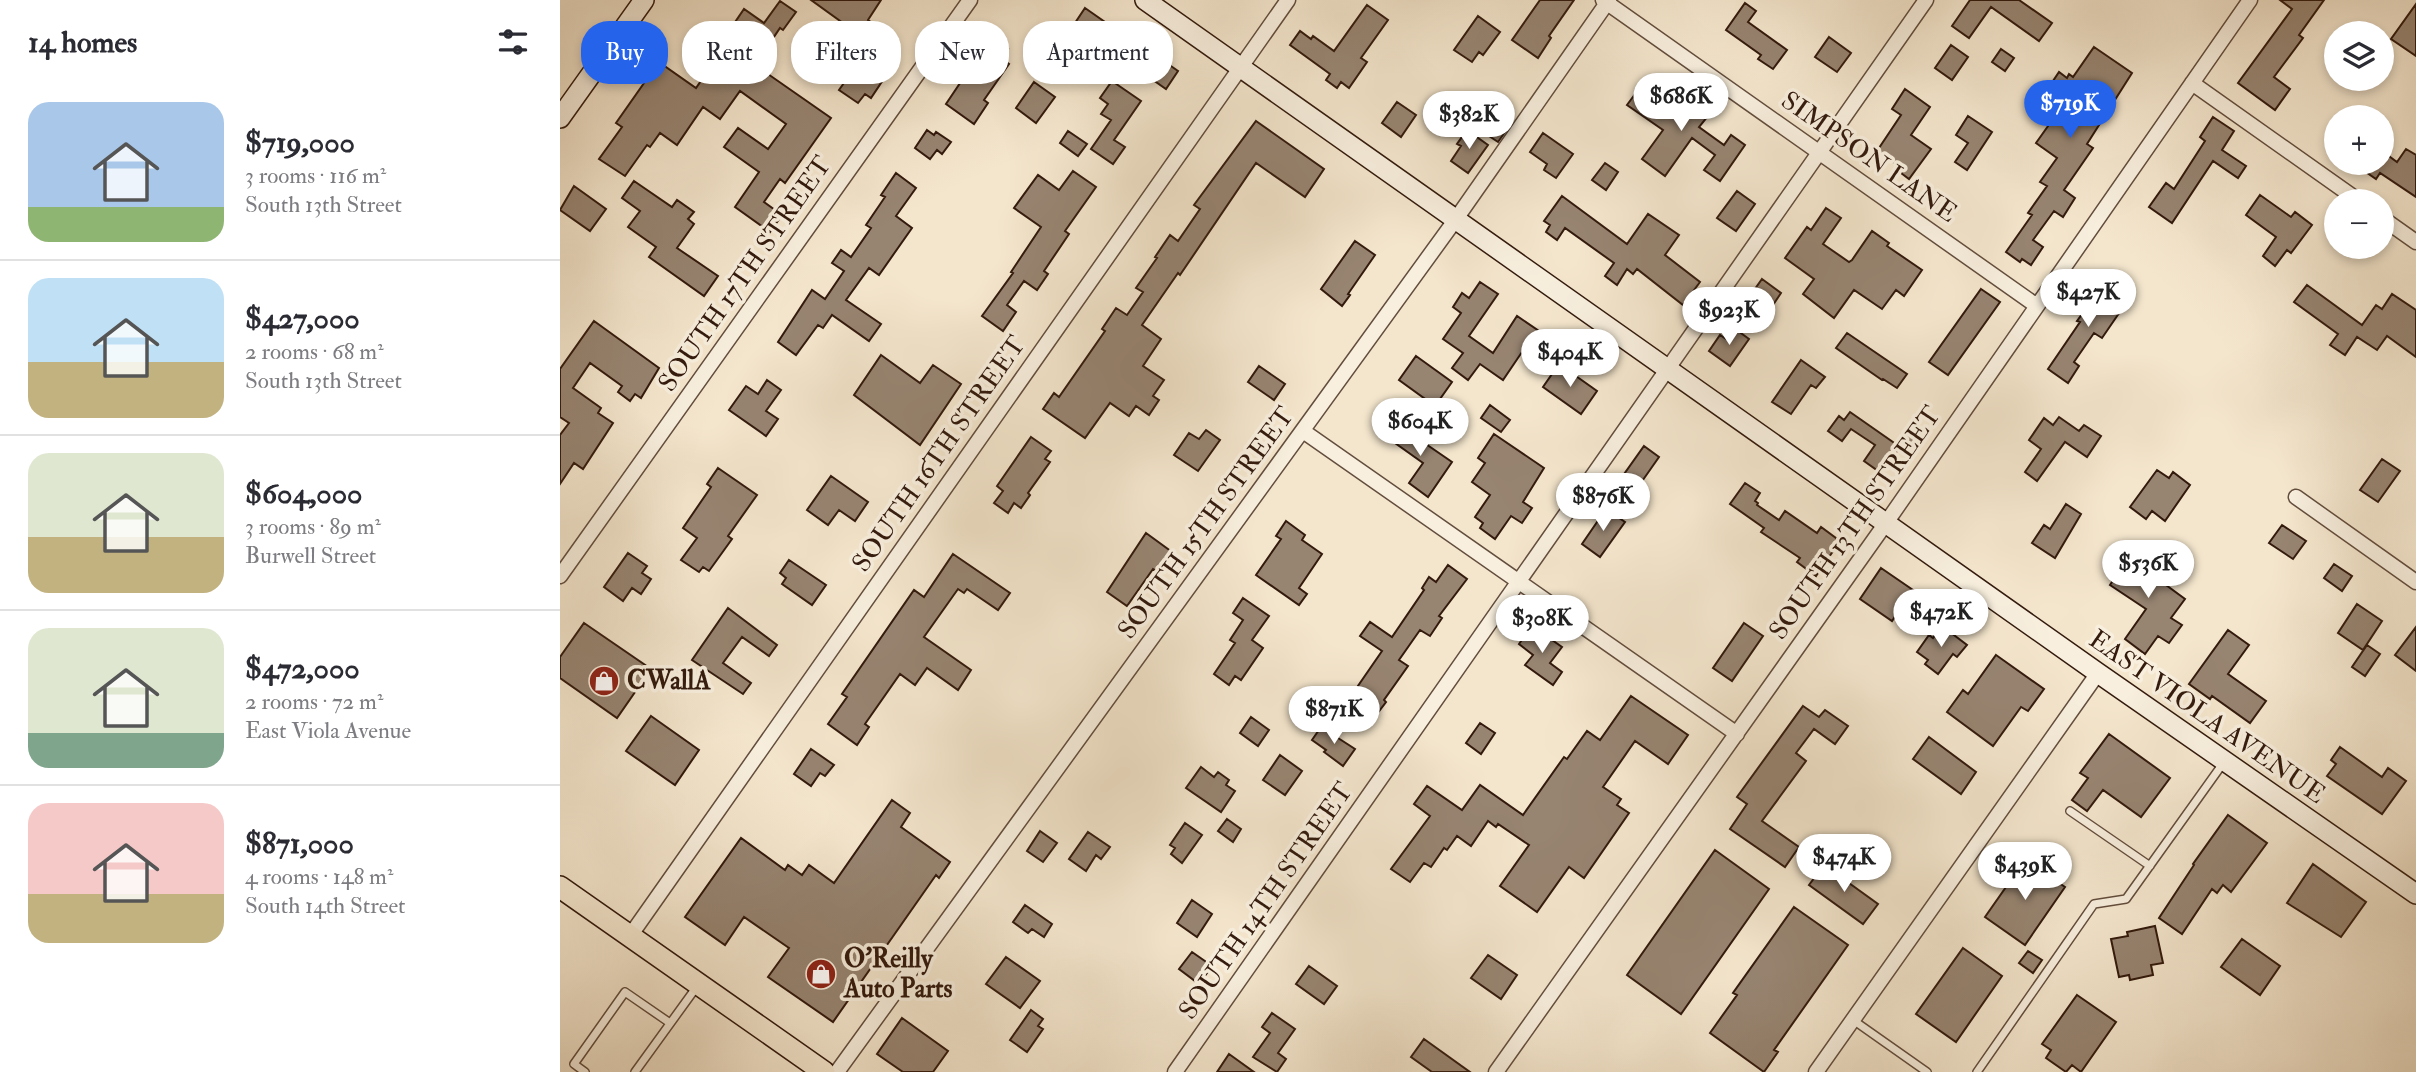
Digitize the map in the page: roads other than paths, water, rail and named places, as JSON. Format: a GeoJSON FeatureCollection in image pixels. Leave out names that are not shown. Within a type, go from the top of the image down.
{"type":"FeatureCollection","features":[{"type":"Feature","properties":{"kind":"main road"},"geometry":{"type":"LineString","coordinates":[[560,887],[824,1072]]}},
{"type":"Feature","properties":{"kind":"street"},"geometry":{"type":"LineString","coordinates":[[560,118],[644,0]]}},
{"type":"Feature","properties":{"kind":"street","name":"SOUTH 17TH STREET"},"geometry":{"type":"LineString","coordinates":[[560,576],[970,0]]}},
{"type":"Feature","properties":{"kind":"street","name":"EAST VIOLA AVENUE"},"geometry":{"type":"LineString","coordinates":[[1144,0],[2416,894]]}},
{"type":"Feature","properties":{"kind":"street","name":"SOUTH 16TH STREET"},"geometry":{"type":"LineString","coordinates":[[630,936],[1288,0]]}},
{"type":"Feature","properties":{"kind":"street","name":"SOUTH 14TH STREET"},"geometry":{"type":"LineString","coordinates":[[1175,1072],[1926,0]]}},
{"type":"Feature","properties":{"kind":"street","name":"SOUTH 13TH STREET"},"geometry":{"type":"LineString","coordinates":[[1496,1072],[1886,523],[2250,0]]}},
{"type":"Feature","properties":{"kind":"street","name":"SIMPSON LANE"},"geometry":{"type":"LineString","coordinates":[[1606,1],[2038,306]]}},
{"type":"Feature","properties":{"kind":"street","name":"SOUTH 15TH STREET"},"geometry":{"type":"LineString","coordinates":[[837,1072],[1456,219],[1606,1]]}},
{"type":"Feature","properties":{"kind":"street"},"geometry":{"type":"LineString","coordinates":[[2192,83],[2342,189]]}},
{"type":"Feature","properties":{"kind":"street"},"geometry":{"type":"LineString","coordinates":[[2394,226],[2416,242]]}},
{"type":"Feature","properties":{"kind":"street"},"geometry":{"type":"LineString","coordinates":[[1303,431],[1737,734]]}},
{"type":"Feature","properties":{"kind":"street"},"geometry":{"type":"LineString","coordinates":[[2296,498],[2416,582]]}},
{"type":"Feature","properties":{"kind":"street"},"geometry":{"type":"LineString","coordinates":[[1816,1072],[2098,673]]}},
{"type":"Feature","properties":{"kind":"lane"},"geometry":{"type":"LineString","coordinates":[[1977,1072],[2094,904],[2126,899],[2224,761]]}},
{"type":"Feature","properties":{"kind":"lane"},"geometry":{"type":"LineString","coordinates":[[2070,811],[2150,866]]}},
{"type":"Feature","properties":{"kind":"lane"},"geometry":{"type":"LineString","coordinates":[[635,1072],[698,984]]}},
{"type":"Feature","properties":{"kind":"lane"},"geometry":{"type":"LineString","coordinates":[[585,1072],[574,1064],[625,992],[670,1023]]}},
{"type":"Feature","properties":{"kind":"lane"},"geometry":{"type":"LineString","coordinates":[[1853,1020],[1927,1072]]}},
{"type":"Feature","properties":{"kind":"place","name":"CWallA"},"geometry":{"type":"Point","coordinates":[604,681]}},
{"type":"Feature","properties":{"kind":"place","name":"O'Reilly Auto Parts"},"geometry":{"type":"Point","coordinates":[821,974]}}]}
